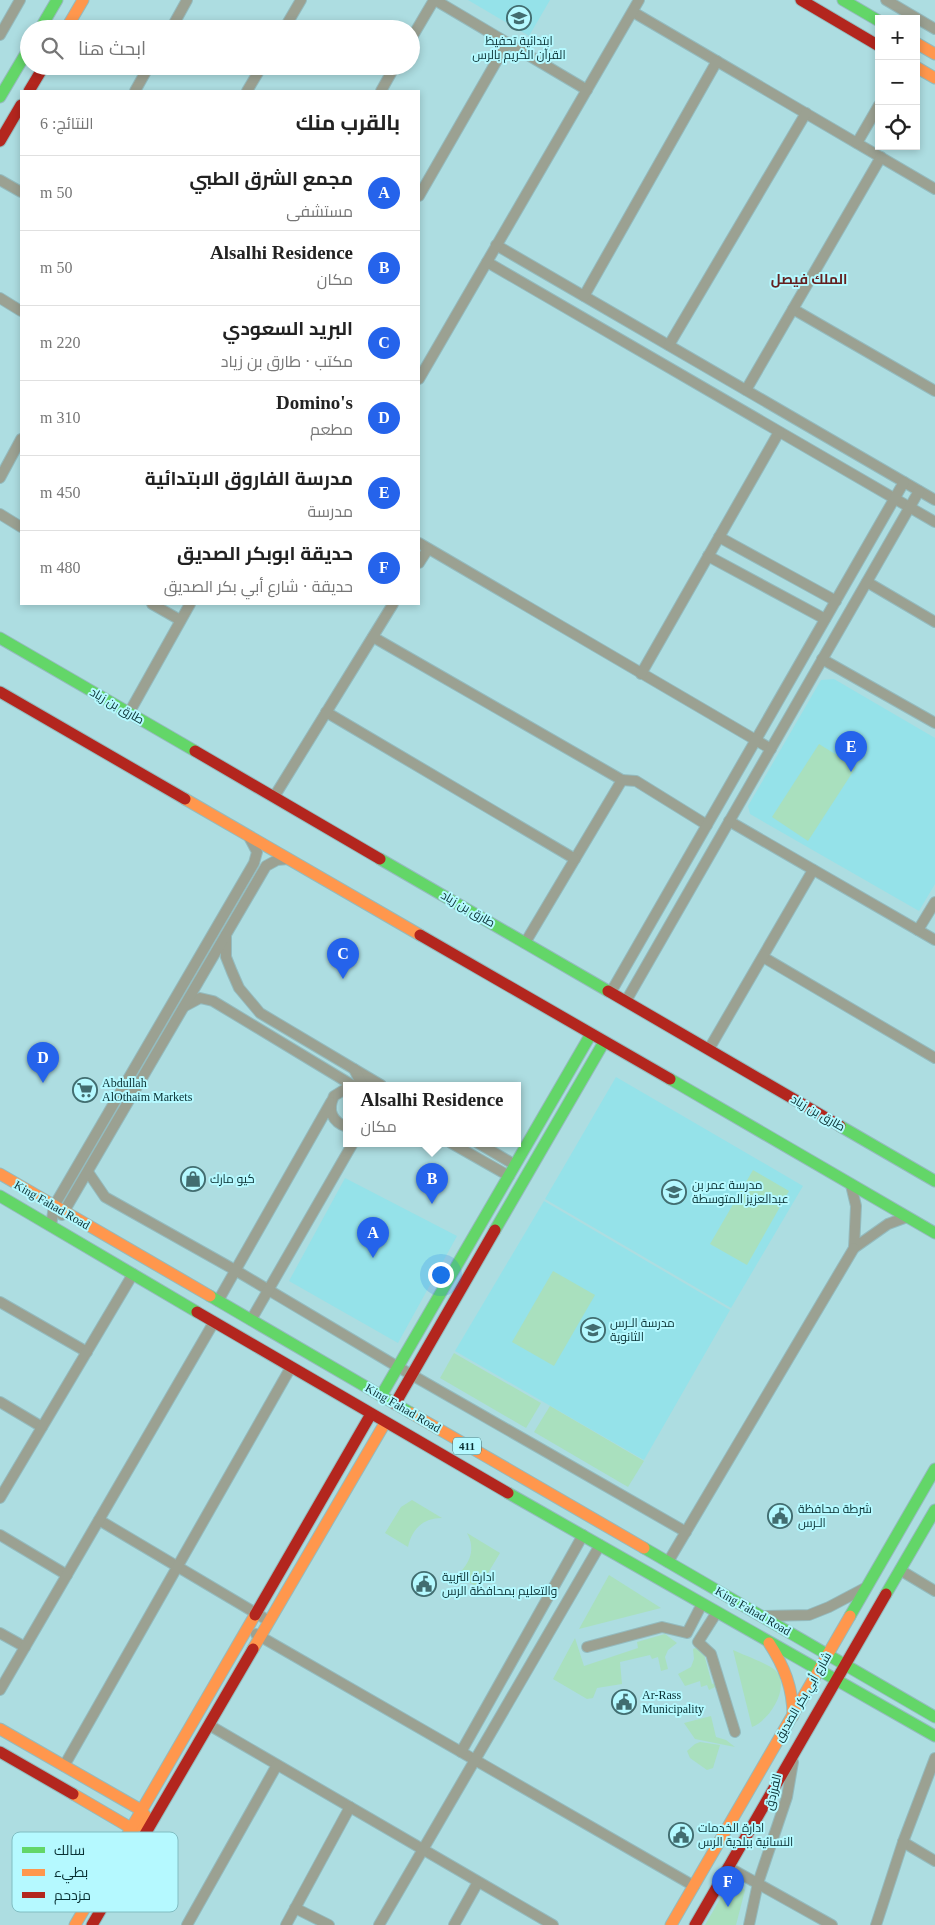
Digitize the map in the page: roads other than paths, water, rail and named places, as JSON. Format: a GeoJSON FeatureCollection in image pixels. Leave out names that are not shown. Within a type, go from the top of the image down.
{"type":"FeatureCollection","features":[{"type":"Feature","properties":{"kind":"street"},"geometry":{"type":"LineString","coordinates":[[0,35],[20,0]]}},
{"type":"Feature","properties":{"kind":"street"},"geometry":{"type":"LineString","coordinates":[[45,20],[57,0]]}},
{"type":"Feature","properties":{"kind":"street"},"geometry":{"type":"LineString","coordinates":[[71,20],[83,0]]}},
{"type":"Feature","properties":{"kind":"street"},"geometry":{"type":"LineString","coordinates":[[176,20],[187,0]]}},
{"type":"Feature","properties":{"kind":"street"},"geometry":{"type":"LineString","coordinates":[[289,20],[301,0]]}},
{"type":"Feature","properties":{"kind":"street"},"geometry":{"type":"LineString","coordinates":[[420,24],[434,0],[587,90]]}},
{"type":"Feature","properties":{"kind":"street"},"geometry":{"type":"LineString","coordinates":[[420,376],[639,0]]}},
{"type":"Feature","properties":{"kind":"street"},"geometry":{"type":"LineString","coordinates":[[801,0],[875,44]]}},
{"type":"Feature","properties":{"kind":"street"},"geometry":{"type":"LineString","coordinates":[[843,0],[875,19]]}},
{"type":"Feature","properties":{"kind":"street"},"geometry":{"type":"LineString","coordinates":[[886,0],[935,29]]}},
{"type":"Feature","properties":{"kind":"street"},"geometry":{"type":"LineString","coordinates":[[633,12],[935,188]]}},
{"type":"Feature","properties":{"kind":"street"},"geometry":{"type":"LineString","coordinates":[[420,194],[507,43]]}},
{"type":"Feature","properties":{"kind":"street"},"geometry":{"type":"LineString","coordinates":[[920,45],[935,54]]}},
{"type":"Feature","properties":{"kind":"street"},"geometry":{"type":"LineString","coordinates":[[584,296],[717,61]]}},
{"type":"Feature","properties":{"kind":"street"},"geometry":{"type":"LineString","coordinates":[[0,97],[20,63]]}},
{"type":"Feature","properties":{"kind":"street"},"geometry":{"type":"LineString","coordinates":[[920,69],[935,78]]}},
{"type":"Feature","properties":{"kind":"street"},"geometry":{"type":"LineString","coordinates":[[30,90],[39,75]]}},
{"type":"Feature","properties":{"kind":"street"},"geometry":{"type":"LineString","coordinates":[[136,90],[144,75]]}},
{"type":"Feature","properties":{"kind":"street"},"geometry":{"type":"LineString","coordinates":[[248,90],[257,75]]}},
{"type":"Feature","properties":{"kind":"street"},"geometry":{"type":"LineString","coordinates":[[382,90],[390,75]]}},
{"type":"Feature","properties":{"kind":"street"},"geometry":{"type":"LineString","coordinates":[[0,142],[20,107]]}},
{"type":"Feature","properties":{"kind":"street"},"geometry":{"type":"LineString","coordinates":[[857,143],[875,112]]}},
{"type":"Feature","properties":{"kind":"street"},"geometry":{"type":"LineString","coordinates":[[669,345],[806,113]]}},
{"type":"Feature","properties":{"kind":"street"},"geometry":{"type":"LineString","coordinates":[[746,390],[881,157]]}},
{"type":"Feature","properties":{"kind":"street"},"geometry":{"type":"LineString","coordinates":[[0,180],[20,191]]}},
{"type":"Feature","properties":{"kind":"street"},"geometry":{"type":"LineString","coordinates":[[496,245],[935,500]]}},
{"type":"Feature","properties":{"kind":"street"},"geometry":{"type":"LineString","coordinates":[[487,262],[935,522]]}},
{"type":"Feature","properties":{"kind":"street"},"geometry":{"type":"LineString","coordinates":[[0,298],[20,310]]}},
{"type":"Feature","properties":{"kind":"street"},"geometry":{"type":"LineString","coordinates":[[793,309],[935,392]]}},
{"type":"Feature","properties":{"kind":"street"},"geometry":{"type":"LineString","coordinates":[[641,674],[779,432]]}},
{"type":"Feature","properties":{"kind":"street"},"geometry":{"type":"LineString","coordinates":[[0,478],[20,441]]}},
{"type":"Feature","properties":{"kind":"street"},"geometry":{"type":"LineString","coordinates":[[611,992],[904,482]]}},
{"type":"Feature","properties":{"kind":"street"},"geometry":{"type":"LineString","coordinates":[[626,1001],[920,491]]}},
{"type":"Feature","properties":{"kind":"street"},"geometry":{"type":"LineString","coordinates":[[0,514],[20,526]]}},
{"type":"Feature","properties":{"kind":"street"},"geometry":{"type":"LineString","coordinates":[[719,537],[836,601]]}},
{"type":"Feature","properties":{"kind":"street"},"geometry":{"type":"LineString","coordinates":[[420,559],[423,546],[771,749]]}},
{"type":"Feature","properties":{"kind":"street"},"geometry":{"type":"LineString","coordinates":[[708,556],[825,619]]}},
{"type":"Feature","properties":{"kind":"street"},"geometry":{"type":"LineString","coordinates":[[867,582],[935,622]]}},
{"type":"Feature","properties":{"kind":"street"},"geometry":{"type":"LineString","coordinates":[[154,605],[180,620]]}},
{"type":"Feature","properties":{"kind":"street"},"geometry":{"type":"LineString","coordinates":[[129,713],[189,605]]}},
{"type":"Feature","properties":{"kind":"street"},"geometry":{"type":"LineString","coordinates":[[274,797],[393,605]]}},
{"type":"Feature","properties":{"kind":"street"},"geometry":{"type":"LineString","coordinates":[[373,637],[622,780],[636,781],[707,826]]}},
{"type":"Feature","properties":{"kind":"street","name":"طارق بن زياد"},"geometry":{"type":"LineString","coordinates":[[0,638],[935,1181]]}},
{"type":"Feature","properties":{"kind":"street"},"geometry":{"type":"LineString","coordinates":[[822,659],[935,722]]}},
{"type":"Feature","properties":{"kind":"street"},"geometry":{"type":"LineString","coordinates":[[0,692],[935,1233]]}},
{"type":"Feature","properties":{"kind":"street"},"geometry":{"type":"LineString","coordinates":[[326,712],[575,859]]}},
{"type":"Feature","properties":{"kind":"street"},"geometry":{"type":"LineString","coordinates":[[525,943],[622,780]]}},
{"type":"Feature","properties":{"kind":"street"},"geometry":{"type":"LineString","coordinates":[[729,822],[935,940]]}},
{"type":"Feature","properties":{"kind":"street"},"geometry":{"type":"LineString","coordinates":[[51,1226],[54,1206],[254,863],[257,852],[246,834]]}},
{"type":"Feature","properties":{"kind":"street"},"geometry":{"type":"LineString","coordinates":[[51,1226],[65,1212],[266,866],[277,860],[289,859]]}},
{"type":"Feature","properties":{"kind":"street"},"geometry":{"type":"LineString","coordinates":[[709,1049],[813,870]]}},
{"type":"Feature","properties":{"kind":"street"},"geometry":{"type":"LineString","coordinates":[[918,930],[935,902]]}},
{"type":"Feature","properties":{"kind":"street"},"geometry":{"type":"LineString","coordinates":[[226,934],[226,957],[232,972],[239,988],[260,1014],[376,1082]]}},
{"type":"Feature","properties":{"kind":"street"},"geometry":{"type":"LineString","coordinates":[[763,957],[935,1058]]}},
{"type":"Feature","properties":{"kind":"street"},"geometry":{"type":"LineString","coordinates":[[184,1007],[200,998],[213,1001],[347,1082]]}},
{"type":"Feature","properties":{"kind":"street"},"geometry":{"type":"LineString","coordinates":[[381,1396],[591,1034]]}},
{"type":"Feature","properties":{"kind":"street"},"geometry":{"type":"LineString","coordinates":[[395,1404],[604,1042]]}},
{"type":"Feature","properties":{"kind":"street"},"geometry":{"type":"LineString","coordinates":[[354,1069],[360,1082]]}},
{"type":"Feature","properties":{"kind":"street"},"geometry":{"type":"LineString","coordinates":[[218,1301],[331,1102],[343,1090]]}},
{"type":"Feature","properties":{"kind":"street"},"geometry":{"type":"LineString","coordinates":[[331,1102],[332,1114],[335,1120],[343,1125]]}},
{"type":"Feature","properties":{"kind":"street"},"geometry":{"type":"LineString","coordinates":[[251,1320],[351,1147]]}},
{"type":"Feature","properties":{"kind":"street"},"geometry":{"type":"LineString","coordinates":[[459,1147],[509,1176]]}},
{"type":"Feature","properties":{"kind":"street"},"geometry":{"type":"LineString","coordinates":[[485,1147],[515,1165]]}},
{"type":"Feature","properties":{"kind":"street"},"geometry":{"type":"LineString","coordinates":[[88,1172],[106,1197],[686,1532]]}},
{"type":"Feature","properties":{"kind":"street","name":"King Fahad Road"},"geometry":{"type":"LineString","coordinates":[[0,1174],[935,1717]]}},
{"type":"Feature","properties":{"kind":"street"},"geometry":{"type":"LineString","coordinates":[[851,1184],[856,1206],[854,1248]]}},
{"type":"Feature","properties":{"kind":"street","name":"King Fahad Road"},"geometry":{"type":"LineString","coordinates":[[0,1196],[385,1423],[935,1736]]}},
{"type":"Feature","properties":{"kind":"street"},"geometry":{"type":"LineString","coordinates":[[668,1562],[854,1248],[888,1224],[907,1217]]}},
{"type":"Feature","properties":{"kind":"street"},"geometry":{"type":"LineString","coordinates":[[0,1498],[133,1274]]}},
{"type":"Feature","properties":{"kind":"street"},"geometry":{"type":"LineString","coordinates":[[0,1302],[87,1352]]}},
{"type":"Feature","properties":{"kind":"street"},"geometry":{"type":"LineString","coordinates":[[0,1690],[214,1322]]}},
{"type":"Feature","properties":{"kind":"street"},"geometry":{"type":"LineString","coordinates":[[64,1766],[291,1367]]}},
{"type":"Feature","properties":{"kind":"street"},"geometry":{"type":"LineString","coordinates":[[0,1402],[42,1427]]}},
{"type":"Feature","properties":{"kind":"street"},"geometry":{"type":"LineString","coordinates":[[129,1832],[370,1414]]}},
{"type":"Feature","properties":{"kind":"street"},"geometry":{"type":"LineString","coordinates":[[146,1832],[385,1423]]}},
{"type":"Feature","properties":{"kind":"street","name":"شارع أبي بكر الصديق"},"geometry":{"type":"LineString","coordinates":[[671,1925],[935,1469]]}},
{"type":"Feature","properties":{"kind":"street","name":"شارع أبي بكر الصديق"},"geometry":{"type":"LineString","coordinates":[[695,1925],[935,1510]]}},
{"type":"Feature","properties":{"kind":"street"},"geometry":{"type":"LineString","coordinates":[[98,1520],[269,1621]]}},
{"type":"Feature","properties":{"kind":"street"},"geometry":{"type":"LineString","coordinates":[[0,1535],[67,1575]]}},
{"type":"Feature","properties":{"kind":"street"},"geometry":{"type":"LineString","coordinates":[[461,1752],[583,1536]]}},
{"type":"Feature","properties":{"kind":"street"},"geometry":{"type":"LineString","coordinates":[[380,1925],[600,1545]]}},
{"type":"Feature","properties":{"kind":"street"},"geometry":{"type":"LineString","coordinates":[[900,1570],[935,1592]]}},
{"type":"Feature","properties":{"kind":"street"},"geometry":{"type":"LineString","coordinates":[[761,1616],[809,1615],[866,1588]]}},
{"type":"Feature","properties":{"kind":"street"},"geometry":{"type":"LineString","coordinates":[[687,1633],[702,1604]]}},
{"type":"Feature","properties":{"kind":"street"},"geometry":{"type":"LineString","coordinates":[[698,1642],[717,1612]]}},
{"type":"Feature","properties":{"kind":"street"},"geometry":{"type":"LineString","coordinates":[[587,1647],[662,1626],[687,1633],[711,1654],[735,1732]]}},
{"type":"Feature","properties":{"kind":"street"},"geometry":{"type":"LineString","coordinates":[[247,1628],[694,1886]]}},
{"type":"Feature","properties":{"kind":"street"},"geometry":{"type":"LineString","coordinates":[[0,1633],[25,1647]]}},
{"type":"Feature","properties":{"kind":"street"},"geometry":{"type":"LineString","coordinates":[[768,1641],[788,1678],[794,1700],[793,1716]]}},
{"type":"Feature","properties":{"kind":"street"},"geometry":{"type":"LineString","coordinates":[[208,1725],[553,1925]]}},
{"type":"Feature","properties":{"kind":"street"},"geometry":{"type":"LineString","coordinates":[[0,1729],[141,1810],[151,1823]]}},
{"type":"Feature","properties":{"kind":"street"},"geometry":{"type":"LineString","coordinates":[[0,1752],[131,1828],[151,1823]]}},
{"type":"Feature","properties":{"kind":"street","name":"الفرزدق"},"geometry":{"type":"LineString","coordinates":[[749,1925],[758,1882],[787,1798],[795,1752]]}},
{"type":"Feature","properties":{"kind":"street"},"geometry":{"type":"LineString","coordinates":[[876,1925],[903,1842],[935,1758]]}},
{"type":"Feature","properties":{"kind":"street"},"geometry":{"type":"LineString","coordinates":[[187,1925],[277,1765]]}},
{"type":"Feature","properties":{"kind":"street"},"geometry":{"type":"LineString","coordinates":[[286,1925],[350,1807]]}},
{"type":"Feature","properties":{"kind":"street"},"geometry":{"type":"LineString","coordinates":[[903,1842],[935,1861]]}},
{"type":"Feature","properties":{"kind":"street"},"geometry":{"type":"LineString","coordinates":[[728,1867],[758,1882],[832,1925]]}},
{"type":"Feature","properties":{"kind":"street"},"geometry":{"type":"LineString","coordinates":[[454,1925],[478,1882]]}},
{"type":"Feature","properties":{"kind":"street"},"geometry":{"type":"LineString","coordinates":[[295,1908],[329,1925]]}},
{"type":"Feature","properties":{"kind":"street"},"geometry":{"type":"LineString","coordinates":[[75,1925],[83,1912]]}},
{"type":"Feature","properties":{"kind":"street"},"geometry":{"type":"LineString","coordinates":[[92,1925],[100,1912]]}},
{"type":"Feature","properties":{"kind":"place","name":"ابتدائية تحفيظ القرآن الكريم بالرس"},"geometry":{"type":"Point","coordinates":[519,18]}},
{"type":"Feature","properties":{"kind":"place","name":"مدرسة الفاروق الابتدائية"},"geometry":{"type":"Point","coordinates":[851,772]}},
{"type":"Feature","properties":{"kind":"place","name":"البريد السعودي"},"geometry":{"type":"Point","coordinates":[343,979]}},
{"type":"Feature","properties":{"kind":"place","name":"Domino's"},"geometry":{"type":"Point","coordinates":[43,1083]}},
{"type":"Feature","properties":{"kind":"place","name":"Abdullah AlOthaim Markets"},"geometry":{"type":"Point","coordinates":[85,1090]}},
{"type":"Feature","properties":{"kind":"place","name":"كيو مارك"},"geometry":{"type":"Point","coordinates":[193,1179]}},
{"type":"Feature","properties":{"kind":"place","name":"مدرسة عمر بن عبدالعزيز المتوسطة"},"geometry":{"type":"Point","coordinates":[674,1192]}},
{"type":"Feature","properties":{"kind":"place","name":"Alsalhi Residence"},"geometry":{"type":"Point","coordinates":[432,1204]}},
{"type":"Feature","properties":{"kind":"place","name":"مجمع الشرق الطبي"},"geometry":{"type":"Point","coordinates":[373,1258]}},
{"type":"Feature","properties":{"kind":"place","name":"مدرسة الـرس الثانوية"},"geometry":{"type":"Point","coordinates":[593,1330]}},
{"type":"Feature","properties":{"kind":"place","name":"شرطة محافظة الـرس"},"geometry":{"type":"Point","coordinates":[780,1516]}},
{"type":"Feature","properties":{"kind":"place","name":"ادارة التربية والتعليم بمحافظة الرس"},"geometry":{"type":"Point","coordinates":[424,1584]}},
{"type":"Feature","properties":{"kind":"place","name":"Ar-Rass Municipality"},"geometry":{"type":"Point","coordinates":[624,1702]}},
{"type":"Feature","properties":{"kind":"place","name":"ادارة الخدمات النسائية ببلدية الرس"},"geometry":{"type":"Point","coordinates":[681,1835]}},
{"type":"Feature","properties":{"kind":"place","name":"حديقة ابوبكر الصديق"},"geometry":{"type":"Point","coordinates":[728,1907]}},
{"type":"Feature","properties":{"kind":"district","name":"الملك فيصل"},"geometry":{"type":"Point","coordinates":[809,279]}}]}
